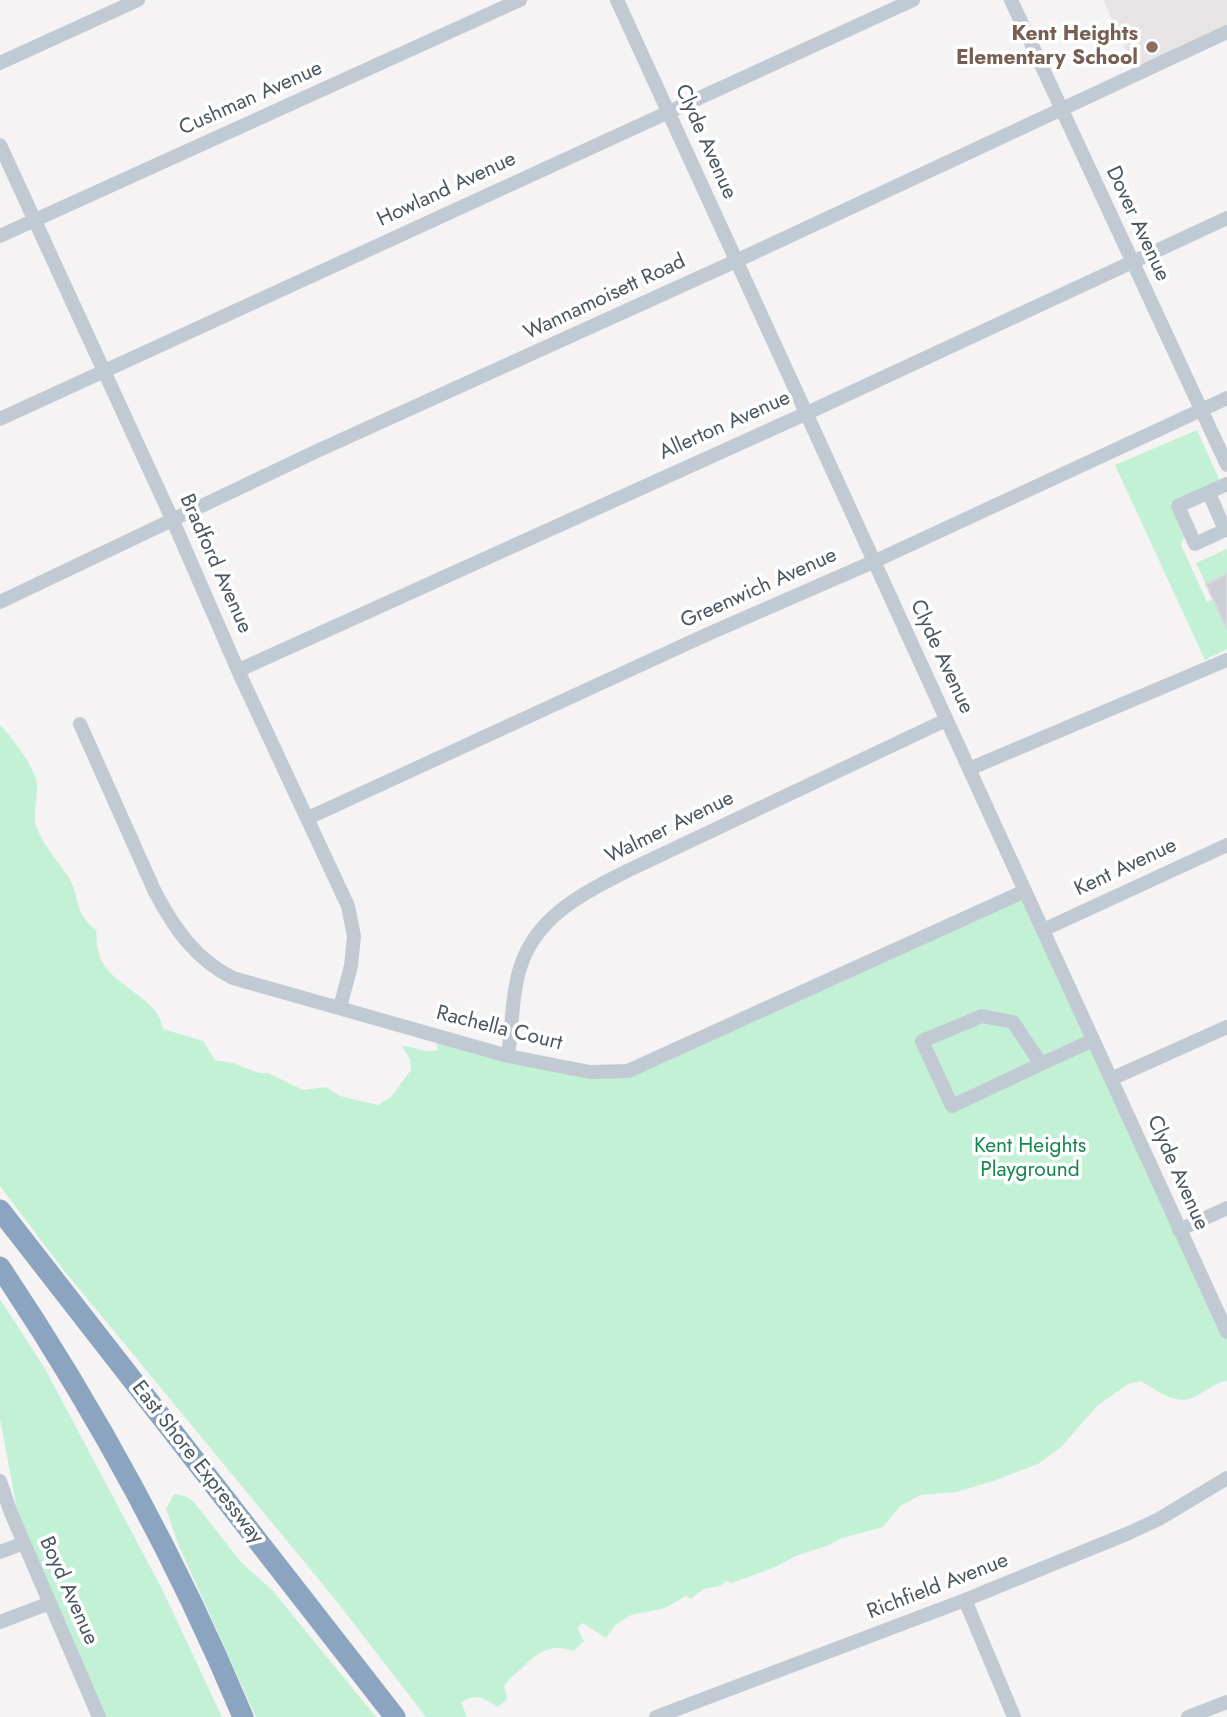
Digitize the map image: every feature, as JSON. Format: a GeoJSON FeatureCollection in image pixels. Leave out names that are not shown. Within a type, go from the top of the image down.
{"type":"FeatureCollection","features":[{"type":"Feature","properties":{"kind":"highway","name":"East Shore Expressway"},"geometry":{"type":"LineString","coordinates":[[0,1210],[395,1717]]}},
{"type":"Feature","properties":{"kind":"highway"},"geometry":{"type":"LineString","coordinates":[[0,1267],[65,1368],[134,1487],[186,1590],[243,1717]]}},
{"type":"Feature","properties":{"kind":"street"},"geometry":{"type":"LineString","coordinates":[[0,63],[138,0]]}},
{"type":"Feature","properties":{"kind":"street","name":"Cushman Avenue"},"geometry":{"type":"LineString","coordinates":[[0,236],[520,0]]}},
{"type":"Feature","properties":{"kind":"street","name":"Clyde Avenue"},"geometry":{"type":"LineString","coordinates":[[617,0],[804,414],[970,769],[1227,1332]]}},
{"type":"Feature","properties":{"kind":"street","name":"Howland Avenue"},"geometry":{"type":"LineString","coordinates":[[0,419],[912,0]]}},
{"type":"Feature","properties":{"kind":"street","name":"Dover Avenue"},"geometry":{"type":"LineString","coordinates":[[1011,0],[1227,466]]}},
{"type":"Feature","properties":{"kind":"street","name":"Wannamoisett Road"},"geometry":{"type":"LineString","coordinates":[[0,602],[317,451],[1062,111],[1227,32]]}},
{"type":"Feature","properties":{"kind":"street","name":"Bradford Avenue"},"geometry":{"type":"LineString","coordinates":[[0,145],[348,906],[354,936],[351,966],[340,1007]]}},
{"type":"Feature","properties":{"kind":"street","name":"Allerton Avenue"},"geometry":{"type":"LineString","coordinates":[[239,670],[804,414],[1227,218]]}},
{"type":"Feature","properties":{"kind":"street","name":"Greenwich Avenue"},"geometry":{"type":"LineString","coordinates":[[308,818],[1227,398]]}},
{"type":"Feature","properties":{"kind":"street"},"geometry":{"type":"LineString","coordinates":[[1209,493],[1227,484]]}},
{"type":"Feature","properties":{"kind":"street"},"geometry":{"type":"LineString","coordinates":[[970,769],[1227,660]]}},
{"type":"Feature","properties":{"kind":"street","name":"Walmer Avenue"},"geometry":{"type":"LineString","coordinates":[[508,1056],[520,966],[534,937],[555,912],[584,893],[627,871],[946,720]]}},
{"type":"Feature","properties":{"kind":"street","name":"Rachella Court"},"geometry":{"type":"LineString","coordinates":[[80,724],[169,919],[198,954],[214,968],[233,978],[508,1056],[590,1072],[628,1071],[1025,891]]}},
{"type":"Feature","properties":{"kind":"street","name":"Kent Avenue"},"geometry":{"type":"LineString","coordinates":[[1043,930],[1227,845]]}},
{"type":"Feature","properties":{"kind":"street"},"geometry":{"type":"LineString","coordinates":[[1041,1064],[1013,1022],[982,1016],[922,1041],[952,1106],[1093,1040]]}},
{"type":"Feature","properties":{"kind":"street"},"geometry":{"type":"LineString","coordinates":[[1111,1079],[1227,1027]]}},
{"type":"Feature","properties":{"kind":"street"},"geometry":{"type":"LineString","coordinates":[[1180,1230],[1227,1208]]}},
{"type":"Feature","properties":{"kind":"street","name":"Richfield Avenue"},"geometry":{"type":"LineString","coordinates":[[656,1717],[965,1600],[1129,1533],[1159,1519],[1227,1478]]}},
{"type":"Feature","properties":{"kind":"street","name":"Boyd Avenue"},"geometry":{"type":"LineString","coordinates":[[0,1481],[10,1513],[100,1717]]}},
{"type":"Feature","properties":{"kind":"street"},"geometry":{"type":"LineString","coordinates":[[0,1552],[24,1543]]}},
{"type":"Feature","properties":{"kind":"street"},"geometry":{"type":"LineString","coordinates":[[965,1600],[1014,1717]]}},
{"type":"Feature","properties":{"kind":"street"},"geometry":{"type":"LineString","coordinates":[[0,1622],[50,1602]]}},
{"type":"Feature","properties":{"kind":"street"},"geometry":{"type":"LineString","coordinates":[[1188,1717],[1227,1702]]}},
{"type":"Feature","properties":{"kind":"shaded area","name":"Kent Heights Elementary School"},"geometry":{"type":"Polygon","coordinates":[[[1103,0],[1227,0],[1227,26],[1134,68],[1103,0]]]}},
{"type":"Feature","properties":{"kind":"green space"},"geometry":{"type":"Polygon","coordinates":[[[1197,430],[1220,481],[1170,503],[1184,537],[1181,545],[1207,602],[1213,599],[1227,625],[1227,649],[1205,660],[1115,465],[1197,430]]]}},
{"type":"Feature","properties":{"kind":"green space"},"geometry":{"type":"Polygon","coordinates":[[[1227,549],[1227,574],[1206,584],[1196,563],[1227,549]]]}},
{"type":"Feature","properties":{"kind":"green space","name":"Kent Heights Playground"},"geometry":{"type":"Polygon","coordinates":[[[0,725],[21,750],[34,773],[37,785],[37,828],[69,878],[84,917],[96,930],[102,962],[154,1009],[163,1029],[203,1041],[215,1060],[233,1063],[259,1073],[268,1073],[303,1090],[326,1087],[340,1096],[378,1105],[391,1097],[411,1070],[410,1059],[402,1046],[433,1051],[438,1050],[436,1042],[626,1078],[1025,890],[1227,1331],[1227,1381],[1186,1400],[1166,1396],[1141,1381],[1128,1384],[1097,1406],[1061,1447],[1038,1464],[956,1492],[921,1495],[900,1506],[883,1527],[842,1538],[743,1579],[731,1583],[726,1581],[720,1586],[703,1589],[691,1599],[686,1596],[665,1608],[631,1615],[615,1625],[606,1638],[583,1623],[577,1628],[584,1641],[573,1651],[558,1648],[546,1650],[535,1657],[506,1683],[504,1686],[507,1699],[498,1707],[476,1697],[461,1702],[467,1717],[426,1717],[334,1598],[62,1268],[0,1186],[0,725]]]}},
{"type":"Feature","properties":{"kind":"green space"},"geometry":{"type":"Polygon","coordinates":[[[0,1299],[44,1367],[162,1589],[222,1717],[101,1717],[19,1520],[0,1419],[0,1299]]]}},
{"type":"Feature","properties":{"kind":"green space"},"geometry":{"type":"Polygon","coordinates":[[[174,1494],[193,1501],[241,1562],[272,1590],[376,1717],[256,1717],[179,1546],[166,1509],[174,1494]]]}},
{"type":"Feature","properties":{"kind":"building"},"geometry":{"type":"Polygon","coordinates":[[[1227,574],[1227,629],[1206,584],[1227,574]]]}},
{"type":"Feature","properties":{"kind":"place","name":"Kent Heights Elementary School"},"geometry":{"type":"Point","coordinates":[1152,47]}}]}
